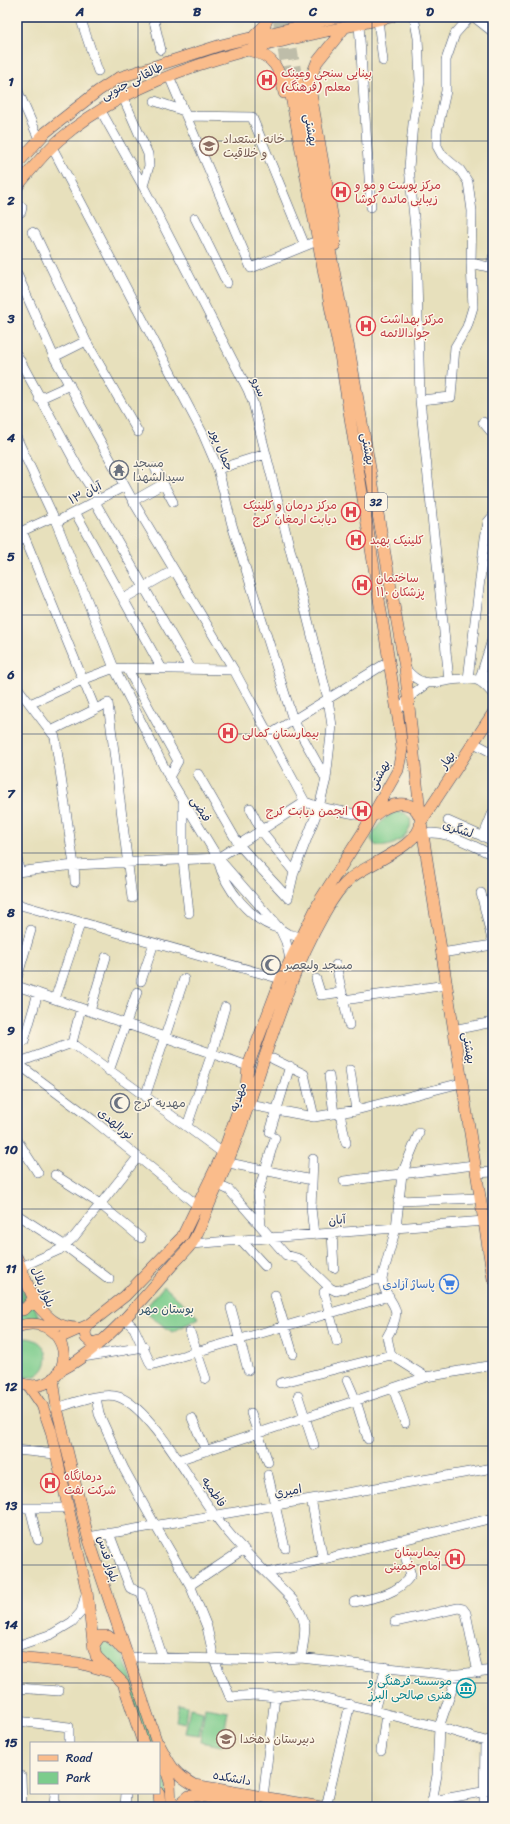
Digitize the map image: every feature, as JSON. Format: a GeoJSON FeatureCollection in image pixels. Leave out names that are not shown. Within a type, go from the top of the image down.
{"type":"FeatureCollection","features":[{"type":"Feature","properties":{"kind":"main road"},"geometry":{"type":"LineString","coordinates":[[255,36],[266,25],[268,17]]}},
{"type":"Feature","properties":{"kind":"main road","name":"طالقانی جنوبی"},"geometry":{"type":"LineString","coordinates":[[17,164],[39,139],[98,91],[118,78],[156,65],[255,36],[338,17]]}},
{"type":"Feature","properties":{"kind":"main road","name":"طالقانی جنوبی"},"geometry":{"type":"LineString","coordinates":[[17,187],[52,147],[82,123],[123,97],[144,87],[170,76],[247,50],[391,17]]}},
{"type":"Feature","properties":{"kind":"main road"},"geometry":{"type":"LineString","coordinates":[[335,306],[333,220],[309,82],[317,62],[345,27]]}},
{"type":"Feature","properties":{"kind":"main road"},"geometry":{"type":"LineString","coordinates":[[247,50],[262,53],[269,58],[277,69],[281,80],[308,245],[335,306]]}},
{"type":"Feature","properties":{"kind":"main road"},"geometry":{"type":"LineString","coordinates":[[144,87],[136,86],[134,78],[156,65]]}},
{"type":"Feature","properties":{"kind":"main road","name":"بهشتى"},"geometry":{"type":"LineString","coordinates":[[293,79],[405,668],[421,822]]}},
{"type":"Feature","properties":{"kind":"main road"},"geometry":{"type":"LineString","coordinates":[[98,91],[106,89],[113,93],[114,97],[112,104]]}},
{"type":"Feature","properties":{"kind":"main road","name":"بهشتى"},"geometry":{"type":"LineString","coordinates":[[335,306],[340,355],[402,750],[398,770],[371,818]]}},
{"type":"Feature","properties":{"kind":"main road","name":"بهار"},"geometry":{"type":"LineString","coordinates":[[421,822],[493,713]]}},
{"type":"Feature","properties":{"kind":"main road"},"geometry":{"type":"LineString","coordinates":[[371,818],[385,807],[401,803],[414,809],[421,822],[419,835]]}},
{"type":"Feature","properties":{"kind":"main road","name":"مهدیه"},"geometry":{"type":"LineString","coordinates":[[59,1338],[86,1326],[125,1296],[182,1237],[223,1153],[246,1087],[248,1066],[290,959],[320,900],[371,818]]}},
{"type":"Feature","properties":{"kind":"main road","name":"مهدیه"},"geometry":{"type":"LineString","coordinates":[[30,1386],[37,1386],[83,1357],[125,1319],[191,1244],[229,1163],[290,982],[325,913],[339,891],[352,877],[419,835]]}},
{"type":"Feature","properties":{"kind":"main road","name":"بهشتی"},"geometry":{"type":"LineString","coordinates":[[419,835],[441,953],[492,1272]]}},
{"type":"Feature","properties":{"kind":"main road","name":"بلوار بلال"},"geometry":{"type":"LineString","coordinates":[[19,1263],[45,1326]]}},
{"type":"Feature","properties":{"kind":"main road"},"geometry":{"type":"LineString","coordinates":[[17,1307],[22,1310],[25,1309],[33,1300],[49,1318],[62,1327],[86,1326],[86,1338],[92,1343],[99,1341]]}},
{"type":"Feature","properties":{"kind":"main road"},"geometry":{"type":"LineString","coordinates":[[17,1326],[26,1324],[45,1326],[59,1338]]}},
{"type":"Feature","properties":{"kind":"main road","name":"بلوار قدس"},"geometry":{"type":"LineString","coordinates":[[59,1338],[64,1355],[56,1375],[57,1408],[88,1537],[127,1657],[157,1741]]}},
{"type":"Feature","properties":{"kind":"main road"},"geometry":{"type":"LineString","coordinates":[[57,1408],[58,1385],[62,1377],[73,1364]]}},
{"type":"Feature","properties":{"kind":"main road"},"geometry":{"type":"LineString","coordinates":[[17,1382],[30,1386],[42,1405],[51,1431],[72,1531],[87,1592],[94,1650],[98,1659],[123,1683],[143,1742]]}},
{"type":"Feature","properties":{"kind":"main road"},"geometry":{"type":"LineString","coordinates":[[94,1650],[97,1639],[100,1636],[108,1636],[117,1643],[127,1657]]}},
{"type":"Feature","properties":{"kind":"main road"},"geometry":{"type":"LineString","coordinates":[[17,1657],[78,1663],[113,1672]]}},
{"type":"Feature","properties":{"kind":"main road","name":"دانشکده"},"geometry":{"type":"LineString","coordinates":[[160,1746],[171,1766],[180,1777],[194,1785],[261,1802]]}},
{"type":"Feature","properties":{"kind":"main road"},"geometry":{"type":"LineString","coordinates":[[160,1752],[170,1782],[171,1807]]}},
{"type":"Feature","properties":{"kind":"main road"},"geometry":{"type":"LineString","coordinates":[[159,1794],[160,1807]]}},
{"type":"Feature","properties":{"kind":"main road","name":"دانشکده"},"geometry":{"type":"LineString","coordinates":[[176,1807],[189,1796],[200,1796],[217,1804],[261,1802],[320,1807]]}},
{"type":"Feature","properties":{"kind":"street"},"geometry":{"type":"LineString","coordinates":[[80,17],[98,71]]}},
{"type":"Feature","properties":{"kind":"street"},"geometry":{"type":"LineString","coordinates":[[154,17],[161,50]]}},
{"type":"Feature","properties":{"kind":"street"},"geometry":{"type":"LineString","coordinates":[[414,17],[418,38],[420,81],[413,124],[409,166],[416,238],[420,400],[449,680]]}},
{"type":"Feature","properties":{"kind":"street"},"geometry":{"type":"LineString","coordinates":[[420,400],[451,397],[455,347],[467,327],[473,307],[471,263],[472,211],[468,182],[460,170],[442,154],[437,146],[437,132],[446,91],[446,60],[455,34],[470,17]]}},
{"type":"Feature","properties":{"kind":"street"},"geometry":{"type":"LineString","coordinates":[[474,17],[493,32]]}},
{"type":"Feature","properties":{"kind":"street"},"geometry":{"type":"LineString","coordinates":[[378,20],[383,60]]}},
{"type":"Feature","properties":{"kind":"street"},"geometry":{"type":"LineString","coordinates":[[359,24],[371,207]]}},
{"type":"Feature","properties":{"kind":"street"},"geometry":{"type":"LineString","coordinates":[[155,101],[185,113],[252,117],[308,245],[251,268],[185,113],[170,76]]}},
{"type":"Feature","properties":{"kind":"street"},"geometry":{"type":"LineString","coordinates":[[17,89],[39,139]]}},
{"type":"Feature","properties":{"kind":"street"},"geometry":{"type":"LineString","coordinates":[[123,97],[148,154],[149,166],[142,186]]}},
{"type":"Feature","properties":{"kind":"street","name":"سرو"},"geometry":{"type":"LineString","coordinates":[[101,111],[142,186],[248,390],[266,454],[328,699],[332,726],[326,779],[318,807],[294,872],[288,898],[239,845]]}},
{"type":"Feature","properties":{"kind":"street","name":"جمال پور"},"geometry":{"type":"LineString","coordinates":[[52,147],[203,434],[218,470],[232,525],[292,720],[326,779]]}},
{"type":"Feature","properties":{"kind":"street"},"geometry":{"type":"LineString","coordinates":[[195,218],[227,283]]}},
{"type":"Feature","properties":{"kind":"street"},"geometry":{"type":"LineString","coordinates":[[32,232],[35,234],[86,342],[138,432]]}},
{"type":"Feature","properties":{"kind":"street"},"geometry":{"type":"LineString","coordinates":[[471,263],[492,268],[493,257]]}},
{"type":"Feature","properties":{"kind":"street"},"geometry":{"type":"LineString","coordinates":[[17,274],[54,357],[133,501],[234,670],[305,802],[318,807],[371,818]]}},
{"type":"Feature","properties":{"kind":"street"},"geometry":{"type":"LineString","coordinates":[[54,357],[86,342]]}},
{"type":"Feature","properties":{"kind":"street"},"geometry":{"type":"LineString","coordinates":[[17,355],[39,399],[191,669]]}},
{"type":"Feature","properties":{"kind":"street"},"geometry":{"type":"LineString","coordinates":[[39,399],[70,385]]}},
{"type":"Feature","properties":{"kind":"street"},"geometry":{"type":"LineString","coordinates":[[483,422],[493,434]]}},
{"type":"Feature","properties":{"kind":"street","name":"فیضی"},"geometry":{"type":"LineString","coordinates":[[17,439],[54,519],[114,668],[168,777],[218,858],[222,873],[244,906],[263,922],[280,929]]}},
{"type":"Feature","properties":{"kind":"street"},"geometry":{"type":"LineString","coordinates":[[218,470],[266,454]]}},
{"type":"Feature","properties":{"kind":"street"},"geometry":{"type":"LineString","coordinates":[[154,468],[173,502]]}},
{"type":"Feature","properties":{"kind":"street"},"geometry":{"type":"LineString","coordinates":[[133,501],[163,484]]}},
{"type":"Feature","properties":{"kind":"street","name":"۱۳ آبان"},"geometry":{"type":"LineString","coordinates":[[20,533],[75,512],[125,486]]}},
{"type":"Feature","properties":{"kind":"street"},"geometry":{"type":"LineString","coordinates":[[75,512],[162,669]]}},
{"type":"Feature","properties":{"kind":"street"},"geometry":{"type":"LineString","coordinates":[[468,679],[485,538],[488,522],[493,516]]}},
{"type":"Feature","properties":{"kind":"street"},"geometry":{"type":"LineString","coordinates":[[20,533],[94,709]]}},
{"type":"Feature","properties":{"kind":"street"},"geometry":{"type":"LineString","coordinates":[[123,599],[174,570]]}},
{"type":"Feature","properties":{"kind":"street"},"geometry":{"type":"LineString","coordinates":[[479,681],[493,637]]}},
{"type":"Feature","properties":{"kind":"street"},"geometry":{"type":"LineString","coordinates":[[269,735],[388,662]]}},
{"type":"Feature","properties":{"kind":"street"},"geometry":{"type":"LineString","coordinates":[[30,704],[82,680],[114,668],[234,670]]}},
{"type":"Feature","properties":{"kind":"street"},"geometry":{"type":"LineString","coordinates":[[127,668],[178,761],[168,777]]}},
{"type":"Feature","properties":{"kind":"street"},"geometry":{"type":"LineString","coordinates":[[405,668],[415,679],[426,684]]}},
{"type":"Feature","properties":{"kind":"street"},"geometry":{"type":"LineString","coordinates":[[479,681],[493,674]]}},
{"type":"Feature","properties":{"kind":"street"},"geometry":{"type":"LineString","coordinates":[[397,711],[409,698],[426,684],[449,680],[468,679],[479,681],[493,694]]}},
{"type":"Feature","properties":{"kind":"street"},"geometry":{"type":"LineString","coordinates":[[17,687],[55,737],[74,865],[75,882]]}},
{"type":"Feature","properties":{"kind":"street"},"geometry":{"type":"LineString","coordinates":[[51,731],[108,703],[129,863],[132,898]]}},
{"type":"Feature","properties":{"kind":"street"},"geometry":{"type":"LineString","coordinates":[[474,743],[493,753]]}},
{"type":"Feature","properties":{"kind":"street"},"geometry":{"type":"LineString","coordinates":[[198,774],[239,845]]}},
{"type":"Feature","properties":{"kind":"street"},"geometry":{"type":"LineString","coordinates":[[17,858],[18,872],[74,865],[218,858],[305,802]]}},
{"type":"Feature","properties":{"kind":"street"},"geometry":{"type":"LineString","coordinates":[[183,803],[183,860],[189,913]]}},
{"type":"Feature","properties":{"kind":"street"},"geometry":{"type":"LineString","coordinates":[[250,808],[261,830],[294,872]]}},
{"type":"Feature","properties":{"kind":"street"},"geometry":{"type":"LineString","coordinates":[[483,837],[493,812]]}},
{"type":"Feature","properties":{"kind":"street"},"geometry":{"type":"LineString","coordinates":[[448,821],[493,841]]}},
{"type":"Feature","properties":{"kind":"street","name":"لشگری"},"geometry":{"type":"LineString","coordinates":[[419,835],[437,833],[446,835],[493,854]]}},
{"type":"Feature","properties":{"kind":"street"},"geometry":{"type":"LineString","coordinates":[[441,953],[493,944],[481,893]]}},
{"type":"Feature","properties":{"kind":"street"},"geometry":{"type":"LineString","coordinates":[[17,904],[281,979]]}},
{"type":"Feature","properties":{"kind":"street"},"geometry":{"type":"LineString","coordinates":[[55,999],[79,927]]}},
{"type":"Feature","properties":{"kind":"street"},"geometry":{"type":"LineString","coordinates":[[280,929],[288,934],[301,937]]}},
{"type":"Feature","properties":{"kind":"street"},"geometry":{"type":"LineString","coordinates":[[280,929],[286,942],[290,959]]}},
{"type":"Feature","properties":{"kind":"street"},"geometry":{"type":"LineString","coordinates":[[17,978],[31,930]]}},
{"type":"Feature","properties":{"kind":"street"},"geometry":{"type":"LineString","coordinates":[[141,981],[154,943]]}},
{"type":"Feature","properties":{"kind":"street"},"geometry":{"type":"LineString","coordinates":[[17,1063],[72,1043],[106,957]]}},
{"type":"Feature","properties":{"kind":"street"},"geometry":{"type":"LineString","coordinates":[[336,965],[349,1025]]}},
{"type":"Feature","properties":{"kind":"street"},"geometry":{"type":"LineString","coordinates":[[145,1097],[184,979]]}},
{"type":"Feature","properties":{"kind":"street"},"geometry":{"type":"LineString","coordinates":[[316,979],[321,995],[343,996],[446,985]]}},
{"type":"Feature","properties":{"kind":"street"},"geometry":{"type":"LineString","coordinates":[[17,986],[248,1066]]}},
{"type":"Feature","properties":{"kind":"street"},"geometry":{"type":"LineString","coordinates":[[109,1071],[137,992]]}},
{"type":"Feature","properties":{"kind":"street"},"geometry":{"type":"LineString","coordinates":[[24,1041],[38,993]]}},
{"type":"Feature","properties":{"kind":"street"},"geometry":{"type":"LineString","coordinates":[[187,1126],[212,1053],[225,1007]]}},
{"type":"Feature","properties":{"kind":"street"},"geometry":{"type":"LineString","coordinates":[[453,1030],[493,1022]]}},
{"type":"Feature","properties":{"kind":"street"},"geometry":{"type":"LineString","coordinates":[[72,1043],[223,1153]]}},
{"type":"Feature","properties":{"kind":"street"},"geometry":{"type":"LineString","coordinates":[[273,1059],[304,1074],[314,1117]]}},
{"type":"Feature","properties":{"kind":"street","name":"نورالهدی"},"geometry":{"type":"LineString","coordinates":[[17,1063],[138,1157],[198,1206]]}},
{"type":"Feature","properties":{"kind":"street"},"geometry":{"type":"LineString","coordinates":[[261,1225],[258,1193],[273,1135],[277,1110],[290,1066]]}},
{"type":"Feature","properties":{"kind":"street"},"geometry":{"type":"LineString","coordinates":[[350,1070],[356,1110]]}},
{"type":"Feature","properties":{"kind":"street"},"geometry":{"type":"LineString","coordinates":[[329,1076],[337,1113],[346,1143]]}},
{"type":"Feature","properties":{"kind":"street"},"geometry":{"type":"LineString","coordinates":[[249,1105],[314,1117],[356,1110],[461,1082]]}},
{"type":"Feature","properties":{"kind":"street"},"geometry":{"type":"LineString","coordinates":[[419,1133],[402,1174],[396,1228],[382,1278],[382,1285],[396,1312],[396,1322],[387,1337],[391,1355],[426,1377]]}},
{"type":"Feature","properties":{"kind":"street"},"geometry":{"type":"LineString","coordinates":[[17,1140],[38,1173]]}},
{"type":"Feature","properties":{"kind":"street"},"geometry":{"type":"LineString","coordinates":[[19,1263],[59,1250],[74,1237],[138,1157]]}},
{"type":"Feature","properties":{"kind":"street"},"geometry":{"type":"LineString","coordinates":[[313,1159],[311,1208],[314,1234]]}},
{"type":"Feature","properties":{"kind":"street"},"geometry":{"type":"LineString","coordinates":[[229,1163],[312,1180]]}},
{"type":"Feature","properties":{"kind":"street"},"geometry":{"type":"LineString","coordinates":[[344,1181],[402,1174],[475,1169],[493,1172]]}},
{"type":"Feature","properties":{"kind":"street"},"geometry":{"type":"LineString","coordinates":[[55,1175],[100,1204],[141,1238]]}},
{"type":"Feature","properties":{"kind":"street"},"geometry":{"type":"LineString","coordinates":[[218,1185],[229,1190],[286,1254],[300,1259],[330,1288],[336,1291],[382,1278]]}},
{"type":"Feature","properties":{"kind":"street"},"geometry":{"type":"LineString","coordinates":[[398,1201],[481,1198]]}},
{"type":"Feature","properties":{"kind":"street"},"geometry":{"type":"LineString","coordinates":[[19,1216],[64,1245],[109,1278]]}},
{"type":"Feature","properties":{"kind":"street","name":"آبان"},"geometry":{"type":"LineString","coordinates":[[191,1244],[484,1221]]}},
{"type":"Feature","properties":{"kind":"street"},"geometry":{"type":"LineString","coordinates":[[332,1233],[334,1268]]}},
{"type":"Feature","properties":{"kind":"street"},"geometry":{"type":"LineString","coordinates":[[241,1240],[265,1266]]}},
{"type":"Feature","properties":{"kind":"street"},"geometry":{"type":"LineString","coordinates":[[324,1292],[337,1342]]}},
{"type":"Feature","properties":{"kind":"street"},"geometry":{"type":"LineString","coordinates":[[275,1295],[293,1354]]}},
{"type":"Feature","properties":{"kind":"street"},"geometry":{"type":"LineString","coordinates":[[125,1319],[134,1328],[151,1365],[389,1296]]}},
{"type":"Feature","properties":{"kind":"street"},"geometry":{"type":"LineString","coordinates":[[231,1308],[248,1370]]}},
{"type":"Feature","properties":{"kind":"street"},"geometry":{"type":"LineString","coordinates":[[190,1332],[206,1379]]}},
{"type":"Feature","properties":{"kind":"street"},"geometry":{"type":"LineString","coordinates":[[83,1357],[144,1347]]}},
{"type":"Feature","properties":{"kind":"street"},"geometry":{"type":"LineString","coordinates":[[280,1383],[391,1355]]}},
{"type":"Feature","properties":{"kind":"street"},"geometry":{"type":"LineString","coordinates":[[178,1460],[426,1377],[493,1365]]}},
{"type":"Feature","properties":{"kind":"street"},"geometry":{"type":"LineString","coordinates":[[347,1380],[356,1400],[368,1439]]}},
{"type":"Feature","properties":{"kind":"street"},"geometry":{"type":"LineString","coordinates":[[393,1388],[405,1423]]}},
{"type":"Feature","properties":{"kind":"street"},"geometry":{"type":"LineString","coordinates":[[298,1396],[314,1444]]}},
{"type":"Feature","properties":{"kind":"street"},"geometry":{"type":"LineString","coordinates":[[96,1397],[99,1414],[124,1469],[190,1585],[207,1627],[214,1659],[230,1696],[255,1695],[275,1698],[298,1694],[310,1695],[489,1740],[489,1791],[484,1807]]}},
{"type":"Feature","properties":{"kind":"street","name":"فاطمیه"},"geometry":{"type":"LineString","coordinates":[[57,1408],[96,1397],[119,1397],[132,1406],[152,1424],[178,1460],[214,1515],[292,1599],[303,1617],[306,1628],[301,1658]]}},
{"type":"Feature","properties":{"kind":"street"},"geometry":{"type":"LineString","coordinates":[[251,1413],[268,1462]]}},
{"type":"Feature","properties":{"kind":"street"},"geometry":{"type":"LineString","coordinates":[[192,1418],[206,1451]]}},
{"type":"Feature","properties":{"kind":"street"},"geometry":{"type":"LineString","coordinates":[[17,1450],[56,1454]]}},
{"type":"Feature","properties":{"kind":"street","name":"امیری"},"geometry":{"type":"LineString","coordinates":[[88,1537],[493,1468]]}},
{"type":"Feature","properties":{"kind":"street"},"geometry":{"type":"LineString","coordinates":[[268,1475],[285,1548]]}},
{"type":"Feature","properties":{"kind":"street"},"geometry":{"type":"LineString","coordinates":[[312,1499],[323,1559]]}},
{"type":"Feature","properties":{"kind":"street"},"geometry":{"type":"LineString","coordinates":[[17,1508],[67,1508]]}},
{"type":"Feature","properties":{"kind":"street"},"geometry":{"type":"LineString","coordinates":[[30,1508],[38,1540]]}},
{"type":"Feature","properties":{"kind":"street"},"geometry":{"type":"LineString","coordinates":[[267,1573],[493,1518]]}},
{"type":"Feature","properties":{"kind":"street"},"geometry":{"type":"LineString","coordinates":[[109,1533],[130,1588],[141,1592],[163,1658]]}},
{"type":"Feature","properties":{"kind":"street"},"geometry":{"type":"LineString","coordinates":[[354,1602],[380,1598],[404,1585],[411,1576],[400,1540]]}},
{"type":"Feature","properties":{"kind":"street"},"geometry":{"type":"LineString","coordinates":[[190,1585],[244,1549]]}},
{"type":"Feature","properties":{"kind":"street"},"geometry":{"type":"LineString","coordinates":[[17,1646],[52,1634],[72,1622],[81,1612],[87,1592]]}},
{"type":"Feature","properties":{"kind":"street"},"geometry":{"type":"LineString","coordinates":[[395,1622],[458,1608],[463,1610],[466,1613],[478,1673]]}},
{"type":"Feature","properties":{"kind":"street"},"geometry":{"type":"LineString","coordinates":[[127,1657],[269,1660],[301,1658],[457,1675],[493,1670]]}},
{"type":"Feature","properties":{"kind":"street"},"geometry":{"type":"LineString","coordinates":[[374,1712],[386,1667]]}},
{"type":"Feature","properties":{"kind":"street"},"geometry":{"type":"LineString","coordinates":[[457,1675],[439,1727],[437,1775],[432,1804],[489,1791]]}},
{"type":"Feature","properties":{"kind":"street"},"geometry":{"type":"LineString","coordinates":[[17,1688],[59,1691]]}},
{"type":"Feature","properties":{"kind":"street"},"geometry":{"type":"LineString","coordinates":[[261,1802],[275,1698]]}},
{"type":"Feature","properties":{"kind":"street"},"geometry":{"type":"LineString","coordinates":[[326,1807],[350,1704]]}},
{"type":"Feature","properties":{"kind":"street"},"geometry":{"type":"LineString","coordinates":[[381,1751],[386,1714]]}},
{"type":"Feature","properties":{"kind":"street"},"geometry":{"type":"LineString","coordinates":[[17,1721],[68,1727],[69,1742]]}},
{"type":"Feature","properties":{"kind":"street"},"geometry":{"type":"LineString","coordinates":[[22,1807],[19,1776],[30,1775]]}},
{"type":"Feature","properties":{"kind":"street"},"geometry":{"type":"LineString","coordinates":[[54,1807],[55,1794]]}},
{"type":"Feature","properties":{"kind":"street"},"geometry":{"type":"LineString","coordinates":[[125,1807],[126,1794]]}},
{"type":"Feature","properties":{"kind":"green space"},"geometry":{"type":"Polygon","coordinates":[[[396,812],[405,813],[410,818],[411,824],[409,830],[405,836],[394,844],[388,846],[375,845],[371,839],[375,830],[380,823],[396,812]]]}},
{"type":"Feature","properties":{"kind":"green space"},"geometry":{"type":"Polygon","coordinates":[[[17,1273],[26,1296],[26,1299],[22,1303],[17,1300],[17,1273]]]}},
{"type":"Feature","properties":{"kind":"green space","name":"بوستان مهر"},"geometry":{"type":"Polygon","coordinates":[[[164,1286],[199,1318],[172,1332],[143,1311],[164,1286]]]}},
{"type":"Feature","properties":{"kind":"green space"},"geometry":{"type":"Polygon","coordinates":[[[33,1303],[41,1322],[19,1324],[17,1309],[33,1303]]]}},
{"type":"Feature","properties":{"kind":"green space"},"geometry":{"type":"Polygon","coordinates":[[[26,1338],[37,1341],[47,1354],[43,1370],[37,1375],[28,1377],[17,1375],[17,1341],[26,1338]]]}},
{"type":"Feature","properties":{"kind":"green space"},"geometry":{"type":"Polygon","coordinates":[[[105,1640],[123,1655],[154,1742],[147,1742],[129,1690],[100,1656],[98,1645],[105,1640]]]}},
{"type":"Feature","properties":{"kind":"green space"},"geometry":{"type":"Polygon","coordinates":[[[179,1704],[187,1706],[185,1723],[176,1721],[179,1704]]]}},
{"type":"Feature","properties":{"kind":"green space"},"geometry":{"type":"Polygon","coordinates":[[[205,1707],[228,1711],[222,1746],[200,1742],[205,1707]]]}},
{"type":"Feature","properties":{"kind":"green space"},"geometry":{"type":"Polygon","coordinates":[[[190,1708],[203,1711],[199,1735],[185,1733],[190,1708]]]}},
{"type":"Feature","properties":{"kind":"green space"},"geometry":{"type":"Polygon","coordinates":[[[160,1762],[167,1785],[167,1807],[163,1807],[160,1784],[160,1762]]]}},
{"type":"Feature","properties":{"kind":"tunnel"},"geometry":{"type":"LineString","coordinates":[[278,17],[288,80]]}},
{"type":"Feature","properties":{"kind":"tunnel"},"geometry":{"type":"LineString","coordinates":[[286,17],[297,78]]}},
{"type":"Feature","properties":{"kind":"place","name":"بینایی سنجی وعینک معلم (فرهنگ)"},"geometry":{"type":"Point","coordinates":[267,80]}},
{"type":"Feature","properties":{"kind":"place","name":"خانه استعداد و خلاقیت"},"geometry":{"type":"Point","coordinates":[209,146]}},
{"type":"Feature","properties":{"kind":"place","name":"مرکز پوست و مو و زیبایی مائده کوشا"},"geometry":{"type":"Point","coordinates":[341,192]}},
{"type":"Feature","properties":{"kind":"place","name":"مرکز بهداشت جوادالائمه"},"geometry":{"type":"Point","coordinates":[366,326]}},
{"type":"Feature","properties":{"kind":"place","name":"مسجد سیدالشهدا"},"geometry":{"type":"Point","coordinates":[119,470]}},
{"type":"Feature","properties":{"kind":"place","name":"مرکز درمان و کلینیک دیابت ارمغان کرج"},"geometry":{"type":"Point","coordinates":[351,512]}},
{"type":"Feature","properties":{"kind":"place","name":"کلینیک بهبد"},"geometry":{"type":"Point","coordinates":[356,540]}},
{"type":"Feature","properties":{"kind":"place","name":"ساختمان پزشکان ۱۱۰"},"geometry":{"type":"Point","coordinates":[362,585]}},
{"type":"Feature","properties":{"kind":"place","name":"بیمارستان کمالی"},"geometry":{"type":"Point","coordinates":[228,733]}},
{"type":"Feature","properties":{"kind":"place","name":"انجمن دیابت کرج"},"geometry":{"type":"Point","coordinates":[362,811]}},
{"type":"Feature","properties":{"kind":"place","name":"مسجد ولیعصر"},"geometry":{"type":"Point","coordinates":[271,965]}},
{"type":"Feature","properties":{"kind":"place","name":"مهدیه کرج"},"geometry":{"type":"Point","coordinates":[120,1103]}},
{"type":"Feature","properties":{"kind":"place","name":"پاساژ آزادی"},"geometry":{"type":"Point","coordinates":[449,1284]}},
{"type":"Feature","properties":{"kind":"place","name":"درمانگاه شرکت نفت"},"geometry":{"type":"Point","coordinates":[50,1483]}},
{"type":"Feature","properties":{"kind":"place","name":"بیمارستان امام خمینی"},"geometry":{"type":"Point","coordinates":[455,1559]}},
{"type":"Feature","properties":{"kind":"place","name":"موسسه فرهنگی و هنری صالحی البرز"},"geometry":{"type":"Point","coordinates":[466,1688]}},
{"type":"Feature","properties":{"kind":"place","name":"دبیرستان دهخدا"},"geometry":{"type":"Point","coordinates":[226,1739]}}]}
